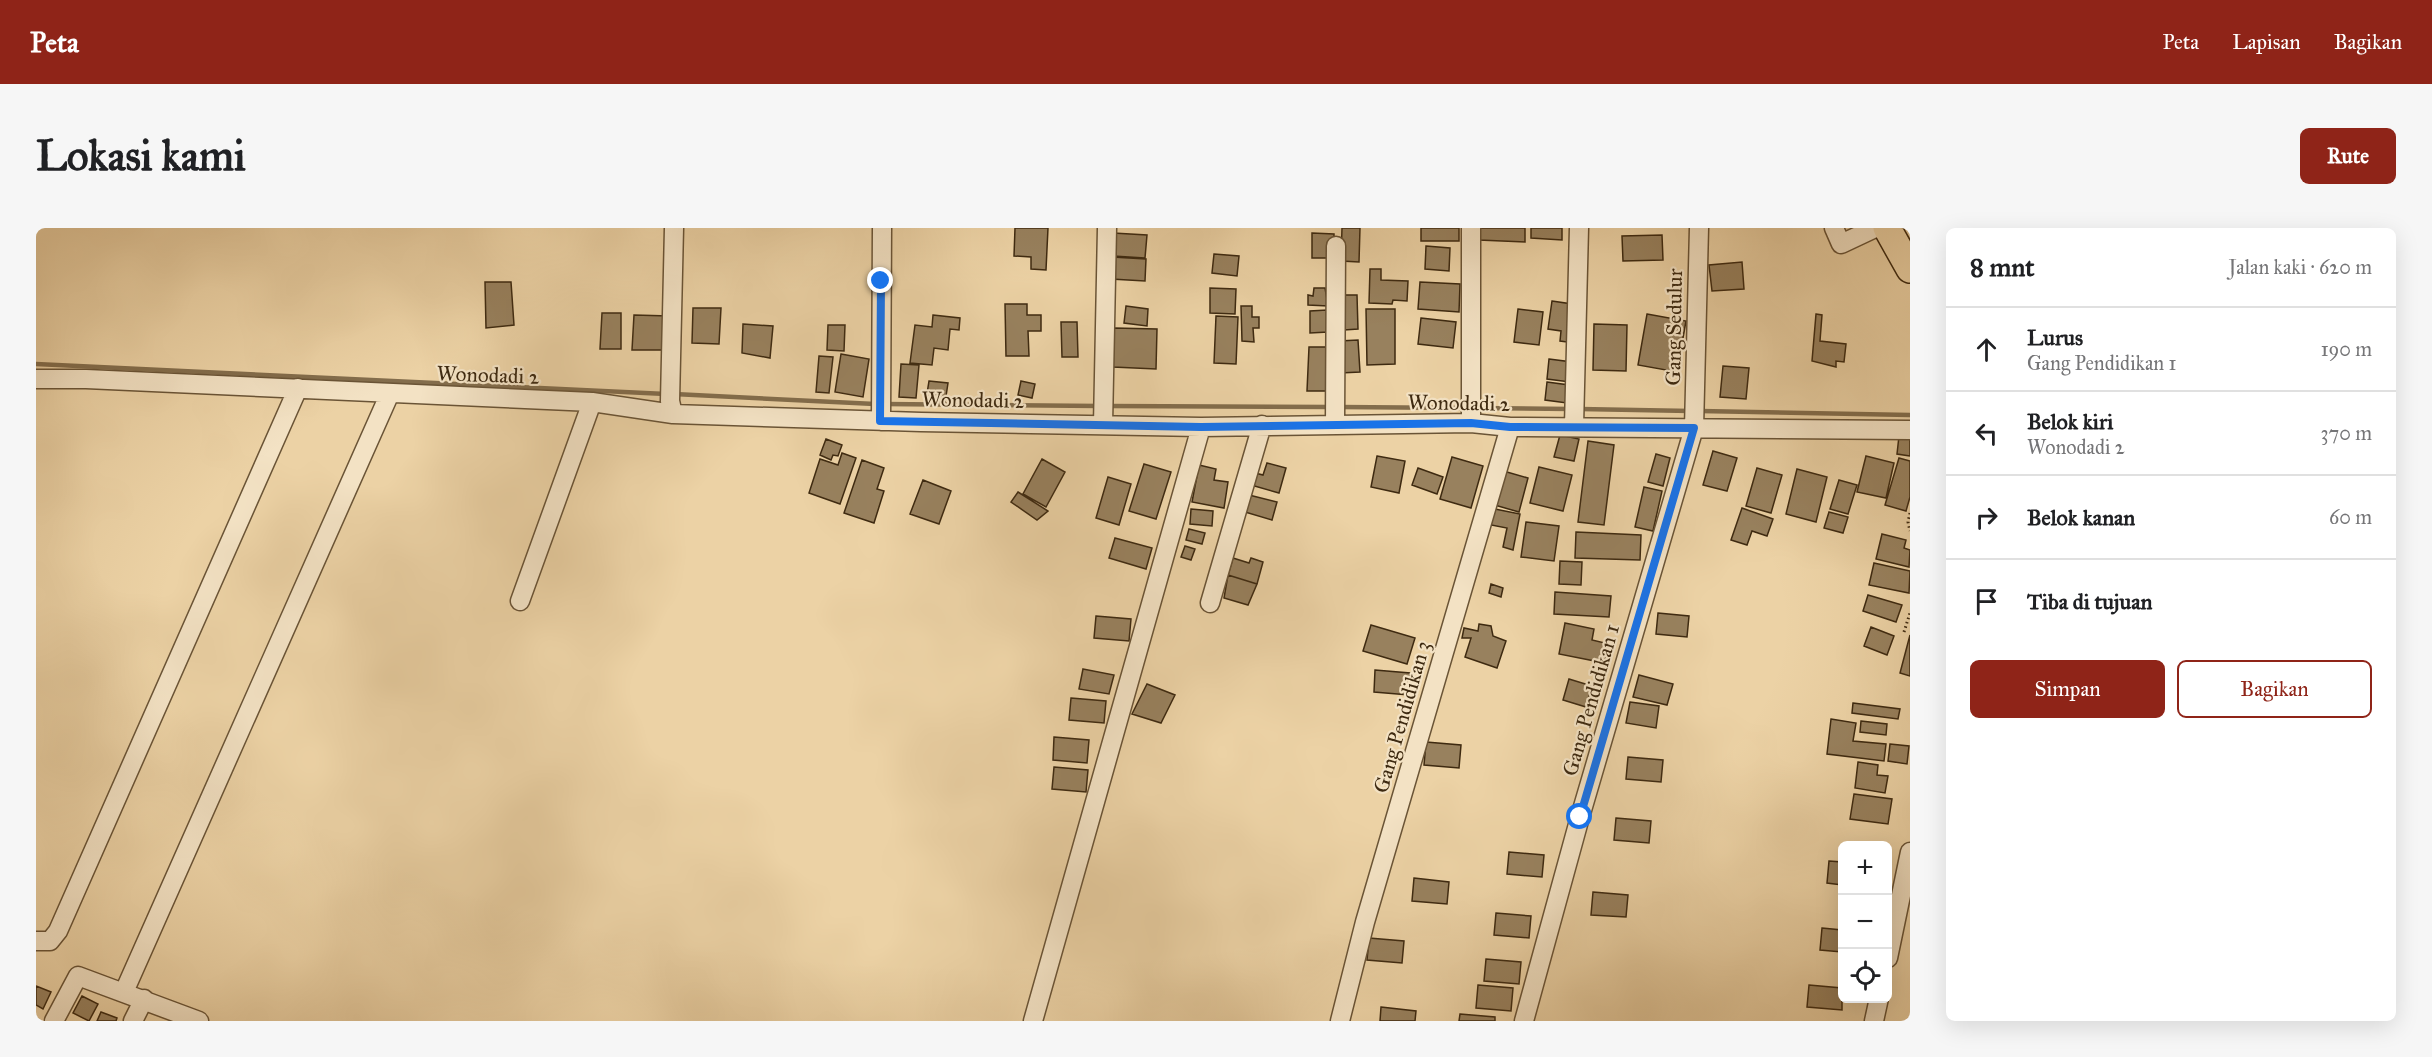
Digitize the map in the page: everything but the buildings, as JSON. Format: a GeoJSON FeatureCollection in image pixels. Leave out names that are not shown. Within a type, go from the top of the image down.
{"type":"FeatureCollection","features":[{"type":"Feature","properties":{"kind":"highway"},"geometry":{"type":"LineString","coordinates":[[1887,228],[1910,269]]}},
{"type":"Feature","properties":{"kind":"street"},"geometry":{"type":"LineString","coordinates":[[671,407],[674,228]]}},
{"type":"Feature","properties":{"kind":"street"},"geometry":{"type":"LineString","coordinates":[[880,419],[882,228]]}},
{"type":"Feature","properties":{"kind":"street"},"geometry":{"type":"LineString","coordinates":[[1103,424],[1107,228]]}},
{"type":"Feature","properties":{"kind":"street"},"geometry":{"type":"LineString","coordinates":[[1471,228],[1471,423]]}},
{"type":"Feature","properties":{"kind":"street"},"geometry":{"type":"LineString","coordinates":[[1574,426],[1579,228]]}},
{"type":"Feature","properties":{"kind":"street","name":"Gang Sedulur"},"geometry":{"type":"LineString","coordinates":[[1694,428],[1699,228]]}},
{"type":"Feature","properties":{"kind":"street"},"geometry":{"type":"LineString","coordinates":[[1834,228],[1841,244],[1875,228]]}},
{"type":"Feature","properties":{"kind":"street"},"geometry":{"type":"LineString","coordinates":[[1335,424],[1336,246]]}},
{"type":"Feature","properties":{"kind":"street","name":"Wonodadi 2"},"geometry":{"type":"LineString","coordinates":[[36,379],[298,388],[880,419],[1201,427],[1471,423],[1510,427],[1910,430]]}},
{"type":"Feature","properties":{"kind":"street"},"geometry":{"type":"LineString","coordinates":[[36,941],[50,941],[58,931],[298,388]]}},
{"type":"Feature","properties":{"kind":"street"},"geometry":{"type":"LineString","coordinates":[[124,992],[390,393]]}},
{"type":"Feature","properties":{"kind":"street"},"geometry":{"type":"LineString","coordinates":[[520,601],[592,402]]}},
{"type":"Feature","properties":{"kind":"street"},"geometry":{"type":"LineString","coordinates":[[1210,603],[1262,425]]}},
{"type":"Feature","properties":{"kind":"street"},"geometry":{"type":"LineString","coordinates":[[1033,1021],[1201,427]]}},
{"type":"Feature","properties":{"kind":"street","name":"Gang Pendidikan 3"},"geometry":{"type":"LineString","coordinates":[[1340,1021],[1369,910],[1510,427]]}},
{"type":"Feature","properties":{"kind":"street","name":"Gang Pendidikan 1"},"geometry":{"type":"LineString","coordinates":[[1524,1021],[1580,817],[1694,428]]}},
{"type":"Feature","properties":{"kind":"street"},"geometry":{"type":"LineString","coordinates":[[1889,949],[1910,852]]}},
{"type":"Feature","properties":{"kind":"street"},"geometry":{"type":"LineString","coordinates":[[54,1021],[77,976],[199,1021]]}},
{"type":"Feature","properties":{"kind":"street"},"geometry":{"type":"LineString","coordinates":[[133,1021],[144,999]]}},
{"type":"Feature","properties":{"kind":"street"},"geometry":{"type":"LineString","coordinates":[[1874,1021],[1878,1003]]}},
{"type":"Feature","properties":{"kind":"path"},"geometry":{"type":"LineString","coordinates":[[1910,513],[1908,522],[1910,531]]}},
{"type":"Feature","properties":{"kind":"path"},"geometry":{"type":"LineString","coordinates":[[1904,632],[1910,613]]}},
{"type":"Feature","properties":{"kind":"waterway"},"geometry":{"type":"LineString","coordinates":[[36,364],[666,394]]}},
{"type":"Feature","properties":{"kind":"waterway"},"geometry":{"type":"LineString","coordinates":[[674,394],[875,404]]}},
{"type":"Feature","properties":{"kind":"waterway"},"geometry":{"type":"LineString","coordinates":[[884,404],[1100,406]]}},
{"type":"Feature","properties":{"kind":"waterway"},"geometry":{"type":"LineString","coordinates":[[1109,406],[1331,407]]}},
{"type":"Feature","properties":{"kind":"waterway"},"geometry":{"type":"LineString","coordinates":[[1340,407],[1466,408]]}},
{"type":"Feature","properties":{"kind":"waterway"},"geometry":{"type":"LineString","coordinates":[[1475,408],[1571,409]]}},
{"type":"Feature","properties":{"kind":"waterway"},"geometry":{"type":"LineString","coordinates":[[1580,409],[1691,411]]}},
{"type":"Feature","properties":{"kind":"waterway"},"geometry":{"type":"LineString","coordinates":[[1700,411],[1910,415]]}},
{"type":"Feature","properties":{"kind":"route"},"geometry":{"type":"LineString","coordinates":[[881,281],[880,421],[1201,427],[1471,423],[1510,427],[1694,428],[1580,817]]}}]}
